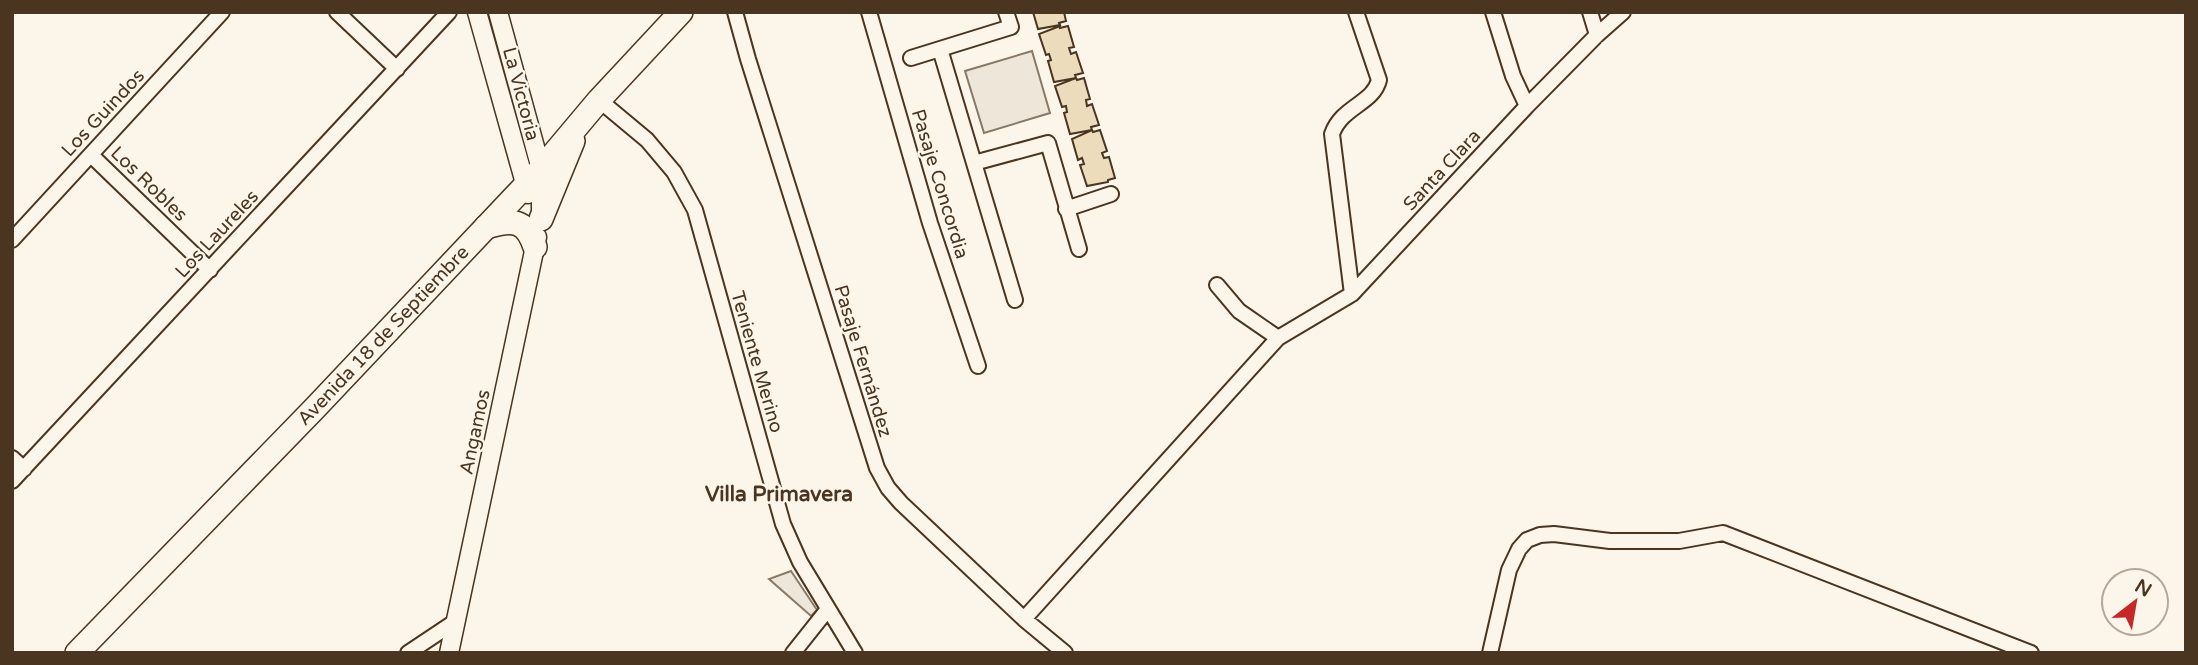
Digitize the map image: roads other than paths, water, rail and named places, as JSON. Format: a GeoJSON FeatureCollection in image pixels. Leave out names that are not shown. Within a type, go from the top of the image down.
{"type":"FeatureCollection","features":[{"type":"Feature","properties":{"kind":"main road","name":"Avenida 18 de Septiembre"},"geometry":{"type":"LineString","coordinates":[[78,653],[316,408],[541,169],[599,100],[681,12]]}},
{"type":"Feature","properties":{"kind":"main road"},"geometry":{"type":"LineString","coordinates":[[541,219],[580,123]]}},
{"type":"Feature","properties":{"kind":"main road"},"geometry":{"type":"LineString","coordinates":[[486,227],[507,222],[519,224],[528,230],[535,247]]}},
{"type":"Feature","properties":{"kind":"street","name":"Los Guindos"},"geometry":{"type":"LineString","coordinates":[[12,240],[222,12]]}},
{"type":"Feature","properties":{"kind":"street"},"geometry":{"type":"LineString","coordinates":[[337,12],[397,69]]}},
{"type":"Feature","properties":{"kind":"street","name":"Los Laureles"},"geometry":{"type":"LineString","coordinates":[[12,481],[449,12]]}},
{"type":"Feature","properties":{"kind":"street","name":"La Victoria"},"geometry":{"type":"LineString","coordinates":[[477,12],[524,186]]}},
{"type":"Feature","properties":{"kind":"street","name":"La Victoria"},"geometry":{"type":"LineString","coordinates":[[498,12],[541,169]]}},
{"type":"Feature","properties":{"kind":"street","name":"Pasaje Fernández"},"geometry":{"type":"LineString","coordinates":[[735,12],[877,468],[888,488],[901,503],[1024,619],[1065,653]]}},
{"type":"Feature","properties":{"kind":"street","name":"Pasaje Concordia"},"geometry":{"type":"LineString","coordinates":[[869,12],[930,223],[978,366]]}},
{"type":"Feature","properties":{"kind":"street"},"geometry":{"type":"LineString","coordinates":[[911,58],[1011,27],[1006,12]]}},
{"type":"Feature","properties":{"kind":"street"},"geometry":{"type":"LineString","coordinates":[[1493,12],[1513,76],[1527,106]]}},
{"type":"Feature","properties":{"kind":"street"},"geometry":{"type":"LineString","coordinates":[[1590,12],[1597,35]]}},
{"type":"Feature","properties":{"kind":"street","name":"Santa Clara"},"geometry":{"type":"LineString","coordinates":[[1024,619],[1278,338],[1352,294],[1527,106],[1623,12]]}},
{"type":"Feature","properties":{"kind":"street"},"geometry":{"type":"LineString","coordinates":[[1352,294],[1332,134],[1338,119],[1376,90],[1379,80],[1359,18]]}},
{"type":"Feature","properties":{"kind":"street"},"geometry":{"type":"LineString","coordinates":[[940,49],[1015,300]]}},
{"type":"Feature","properties":{"kind":"street","name":"Teniente Merino"},"geometry":{"type":"LineString","coordinates":[[599,100],[647,140],[674,172],[695,210],[783,524],[800,562],[855,653]]}},
{"type":"Feature","properties":{"kind":"street"},"geometry":{"type":"LineString","coordinates":[[974,163],[1048,143],[1079,248]]}},
{"type":"Feature","properties":{"kind":"street","name":"Los Robles"},"geometry":{"type":"LineString","coordinates":[[91,155],[210,270]]}},
{"type":"Feature","properties":{"kind":"street","name":"Angamos"},"geometry":{"type":"LineString","coordinates":[[449,653],[541,219],[541,169]]}},
{"type":"Feature","properties":{"kind":"street"},"geometry":{"type":"LineString","coordinates":[[524,186],[541,219]]}},
{"type":"Feature","properties":{"kind":"street"},"geometry":{"type":"LineString","coordinates":[[1066,209],[1111,194]]}},
{"type":"Feature","properties":{"kind":"street"},"geometry":{"type":"LineString","coordinates":[[1217,285],[1239,311],[1278,338]]}},
{"type":"Feature","properties":{"kind":"street"},"geometry":{"type":"LineString","coordinates":[[12,458],[24,469]]}},
{"type":"Feature","properties":{"kind":"street"},"geometry":{"type":"LineString","coordinates":[[1490,653],[1508,570],[1527,540],[1553,534],[1610,541],[1679,541],[1723,533],[2031,653]]}},
{"type":"Feature","properties":{"kind":"street"},"geometry":{"type":"LineString","coordinates":[[793,653],[828,609]]}},
{"type":"Feature","properties":{"kind":"street"},"geometry":{"type":"LineString","coordinates":[[408,653],[456,621]]}},
{"type":"Feature","properties":{"kind":"district","name":"Villa Primavera"},"geometry":{"type":"Point","coordinates":[779,494]}}]}
